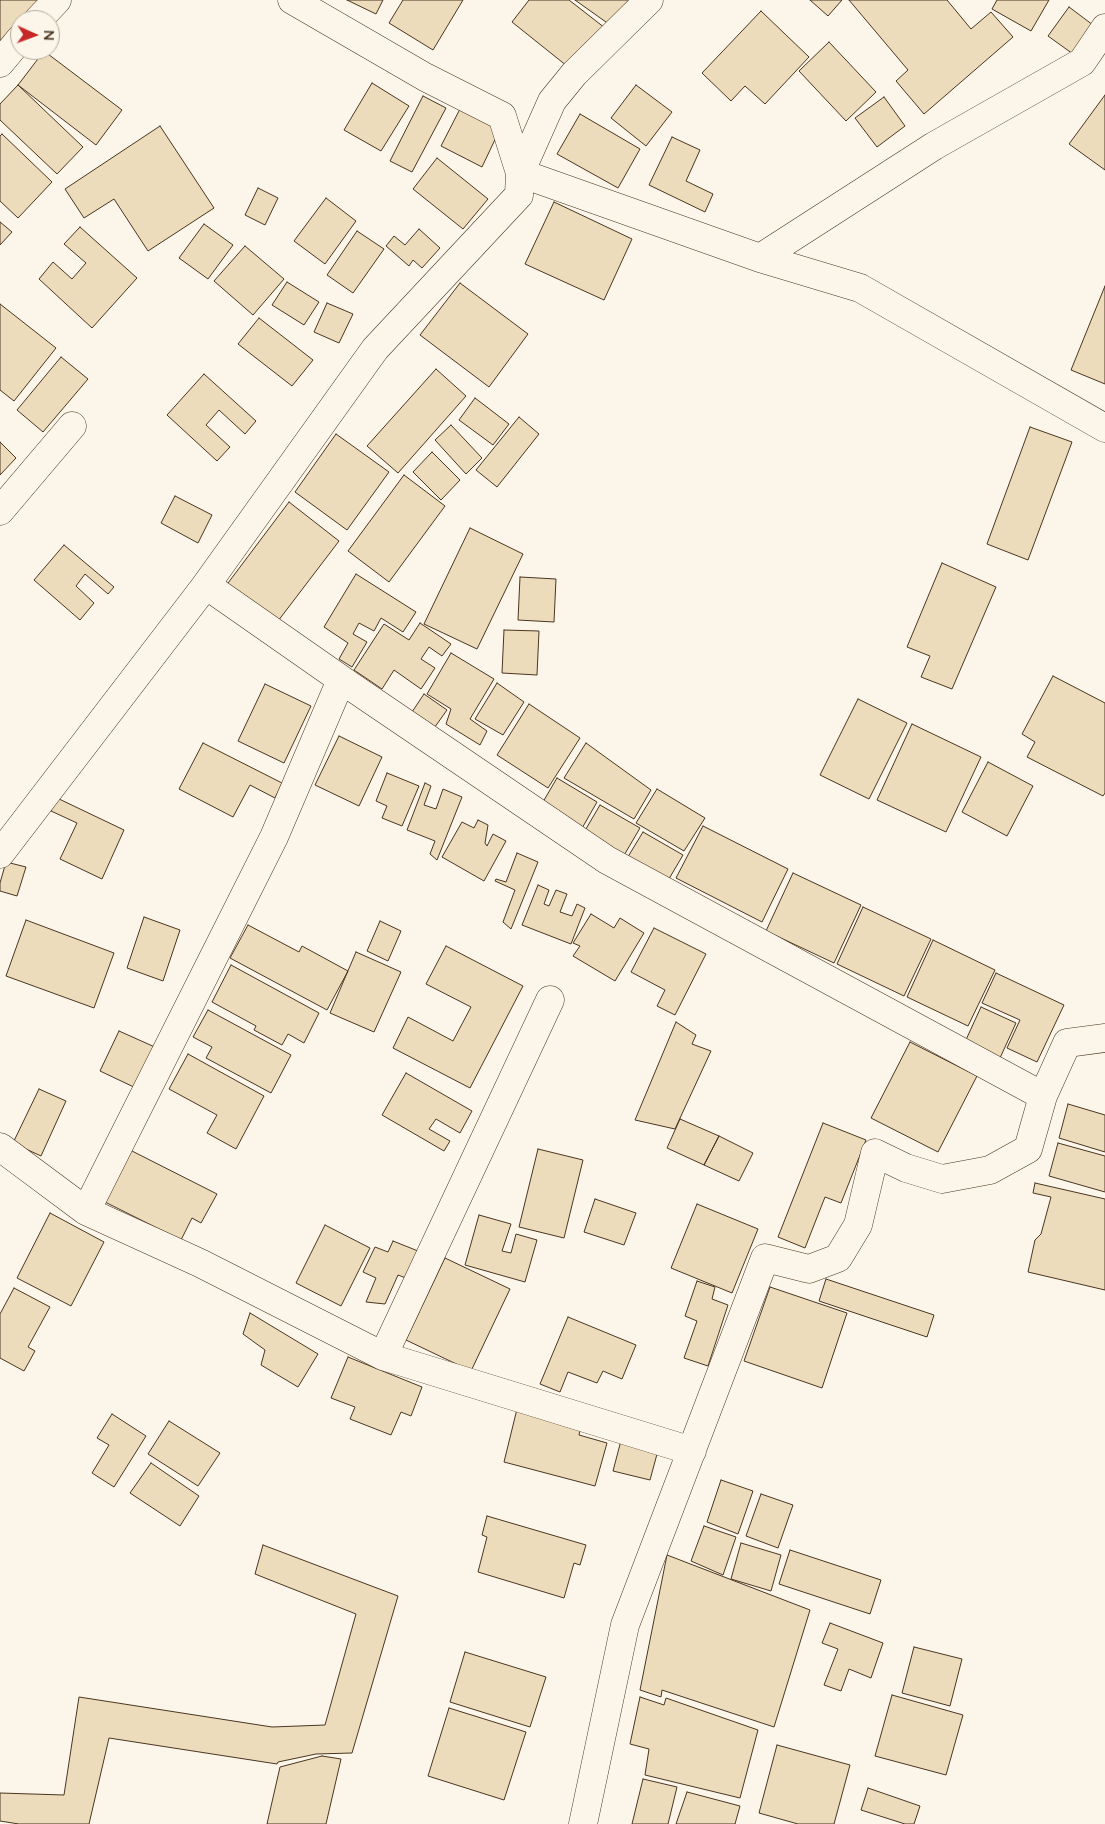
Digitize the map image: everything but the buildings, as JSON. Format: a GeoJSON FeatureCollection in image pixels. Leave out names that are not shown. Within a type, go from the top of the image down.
{"type":"FeatureCollection","features":[{"type":"Feature","properties":{"kind":"street"},"geometry":{"type":"LineString","coordinates":[[48,10],[57,0]]}},
{"type":"Feature","properties":{"kind":"street"},"geometry":{"type":"LineString","coordinates":[[0,854],[206,585],[376,349],[519,195],[520,173],[502,116],[424,77],[292,0]]}},
{"type":"Feature","properties":{"kind":"street"},"geometry":{"type":"LineString","coordinates":[[520,173],[552,101],[574,74],[649,0]]}},
{"type":"Feature","properties":{"kind":"street"},"geometry":{"type":"LineString","coordinates":[[760,258],[934,146],[1082,62],[1105,28]]}},
{"type":"Feature","properties":{"kind":"street"},"geometry":{"type":"LineString","coordinates":[[0,63],[10,51]]}},
{"type":"Feature","properties":{"kind":"street"},"geometry":{"type":"LineString","coordinates":[[1048,81],[1105,66]]}},
{"type":"Feature","properties":{"kind":"street"},"geometry":{"type":"LineString","coordinates":[[520,173],[760,258],[860,288],[1105,428]]}},
{"type":"Feature","properties":{"kind":"street"},"geometry":{"type":"LineString","coordinates":[[0,511],[72,426]]}},
{"type":"Feature","properties":{"kind":"street"},"geometry":{"type":"LineString","coordinates":[[206,585],[341,680],[607,860],[1043,1096]]}},
{"type":"Feature","properties":{"kind":"street"},"geometry":{"type":"LineString","coordinates":[[86,1211],[274,837],[341,680]]}},
{"type":"Feature","properties":{"kind":"street"},"geometry":{"type":"LineString","coordinates":[[382,1356],[550,1000]]}},
{"type":"Feature","properties":{"kind":"street"},"geometry":{"type":"LineString","coordinates":[[583,1824],[624,1625],[765,1258],[809,1269],[838,1258],[858,1225],[875,1153],[906,1168],[942,1179],[990,1170],[1028,1149],[1043,1096],[1066,1043],[1105,1038]]}},
{"type":"Feature","properties":{"kind":"street"},"geometry":{"type":"LineString","coordinates":[[0,1147],[86,1211],[200,1263],[382,1356],[692,1451]]}}]}
